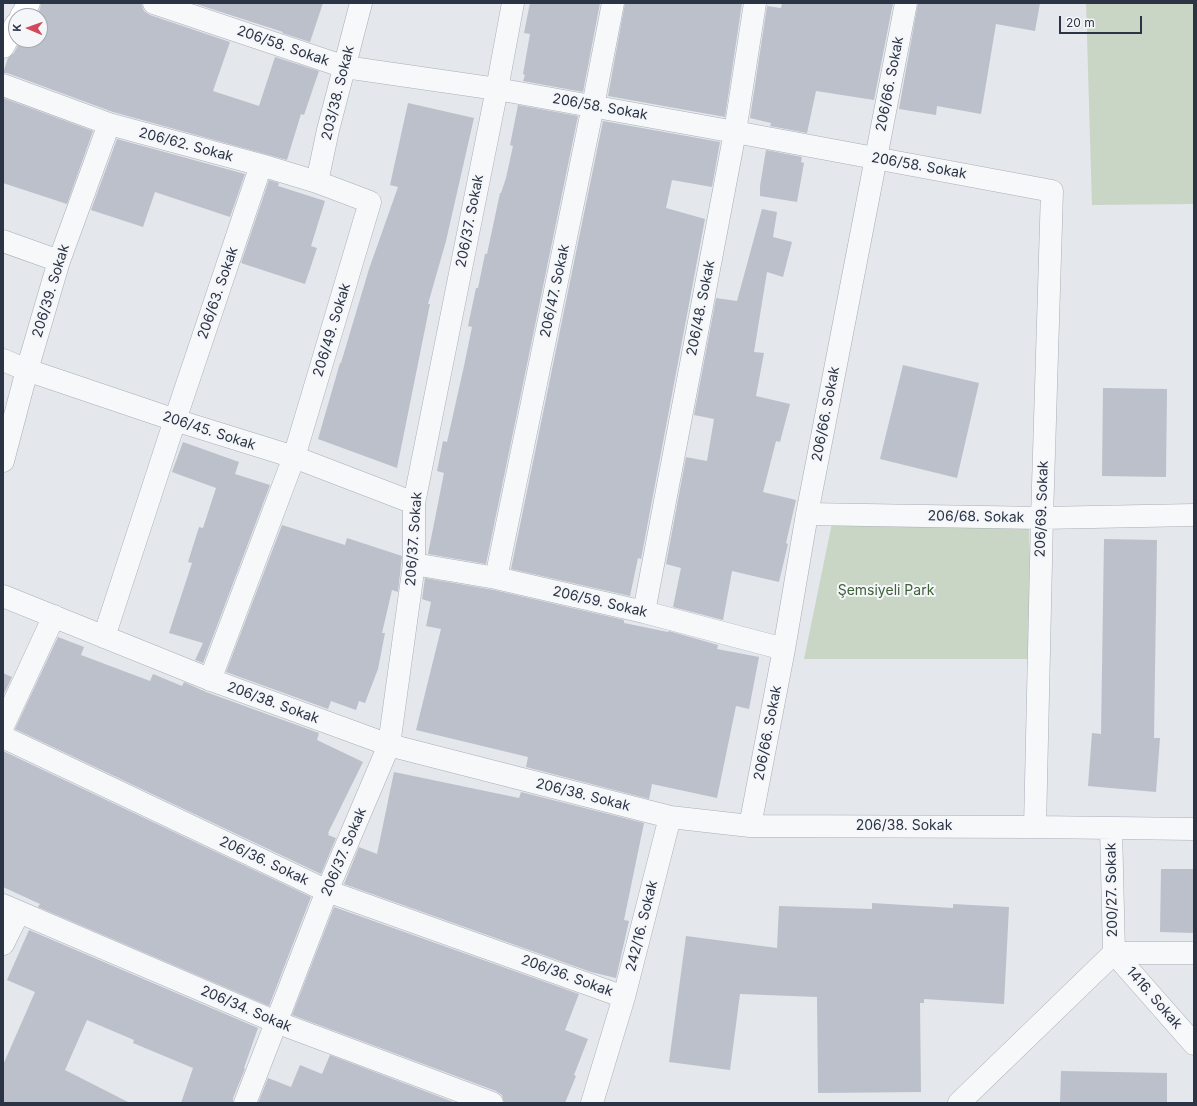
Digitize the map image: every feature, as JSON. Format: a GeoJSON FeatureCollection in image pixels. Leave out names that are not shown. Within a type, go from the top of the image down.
{"type":"FeatureCollection","features":[{"type":"Feature","properties":{"kind":"main road"},"geometry":{"type":"LineString","coordinates":[[3,47],[8,38]]}},
{"type":"Feature","properties":{"kind":"street","name":"206/58. Sokak"},"geometry":{"type":"LineString","coordinates":[[154,3],[345,67],[497,89],[1052,191]]}},
{"type":"Feature","properties":{"kind":"street","name":"203/38. Sokak"},"geometry":{"type":"LineString","coordinates":[[317,182],[328,130],[361,3]]}},
{"type":"Feature","properties":{"kind":"street","name":"206/37. Sokak"},"geometry":{"type":"LineString","coordinates":[[245,1103],[327,891],[389,745],[414,564],[414,503],[513,3]]}},
{"type":"Feature","properties":{"kind":"street","name":"206/47. Sokak"},"geometry":{"type":"LineString","coordinates":[[496,578],[613,3]]}},
{"type":"Feature","properties":{"kind":"street","name":"206/48. Sokak"},"geometry":{"type":"LineString","coordinates":[[644,612],[734,132],[755,3]]}},
{"type":"Feature","properties":{"kind":"street","name":"206/66. Sokak"},"geometry":{"type":"LineString","coordinates":[[750,826],[784,649],[807,514],[906,3]]}},
{"type":"Feature","properties":{"kind":"street","name":"206/62. Sokak"},"geometry":{"type":"LineString","coordinates":[[3,85],[110,124],[317,182],[370,202]]}},
{"type":"Feature","properties":{"kind":"street","name":"206/39. Sokak"},"geometry":{"type":"LineString","coordinates":[[3,461],[27,370],[59,261],[110,124]]}},
{"type":"Feature","properties":{"kind":"street","name":"206/63. Sokak"},"geometry":{"type":"LineString","coordinates":[[104,637],[175,420],[261,166]]}},
{"type":"Feature","properties":{"kind":"street","name":"206/69. Sokak"},"geometry":{"type":"LineString","coordinates":[[1035,827],[1042,518],[1052,191]]}},
{"type":"Feature","properties":{"kind":"street","name":"206/49. Sokak"},"geometry":{"type":"LineString","coordinates":[[210,680],[294,457],[370,202]]}},
{"type":"Feature","properties":{"kind":"street"},"geometry":{"type":"LineString","coordinates":[[3,241],[59,261]]}},
{"type":"Feature","properties":{"kind":"street","name":"206/45. Sokak"},"geometry":{"type":"LineString","coordinates":[[3,360],[27,370],[175,420],[294,457],[414,503]]}},
{"type":"Feature","properties":{"kind":"street","name":"206/68. Sokak"},"geometry":{"type":"LineString","coordinates":[[807,514],[1042,518],[1194,515]]}},
{"type":"Feature","properties":{"kind":"street","name":"206/59. Sokak"},"geometry":{"type":"LineString","coordinates":[[414,564],[496,578],[644,612],[784,649]]}},
{"type":"Feature","properties":{"kind":"street","name":"206/38. Sokak"},"geometry":{"type":"LineString","coordinates":[[3,596],[210,680],[389,745],[670,817],[750,826],[1194,829]]}},
{"type":"Feature","properties":{"kind":"street"},"geometry":{"type":"LineString","coordinates":[[3,726],[54,616]]}},
{"type":"Feature","properties":{"kind":"street","name":"206/36. Sokak"},"geometry":{"type":"LineString","coordinates":[[3,737],[327,891],[624,997]]}},
{"type":"Feature","properties":{"kind":"street","name":"242/16. Sokak"},"geometry":{"type":"LineString","coordinates":[[592,1103],[624,997],[670,817]]}},
{"type":"Feature","properties":{"kind":"street","name":"200/27. Sokak"},"geometry":{"type":"LineString","coordinates":[[1111,828],[1114,952]]}},
{"type":"Feature","properties":{"kind":"street"},"geometry":{"type":"LineString","coordinates":[[3,944],[11,909]]}},
{"type":"Feature","properties":{"kind":"street","name":"206/34. Sokak"},"geometry":{"type":"LineString","coordinates":[[11,909],[276,1022],[492,1103]]}},
{"type":"Feature","properties":{"kind":"street"},"geometry":{"type":"LineString","coordinates":[[959,1103],[1114,952],[1194,953]]}},
{"type":"Feature","properties":{"kind":"street","name":"1416. Sokak"},"geometry":{"type":"LineString","coordinates":[[1114,952],[1194,1044]]}},
{"type":"Feature","properties":{"kind":"green space"},"geometry":{"type":"Polygon","coordinates":[[[1086,3],[1194,3],[1194,204],[1092,205],[1086,3]]]}},
{"type":"Feature","properties":{"kind":"green space","name":"Şemsiyeli Park"},"geometry":{"type":"Polygon","coordinates":[[[832,523],[1029,527],[1032,659],[804,659],[832,523]]]}},
{"type":"Feature","properties":{"kind":"building"},"geometry":{"type":"Polygon","coordinates":[[[41,3],[142,3],[144,11],[150,15],[230,42],[213,91],[259,106],[275,57],[319,71],[304,115],[301,114],[287,160],[113,112],[7,73],[3,73],[8,58],[14,53],[17,48],[48,48],[48,8],[40,8],[41,3]]]}},
{"type":"Feature","properties":{"kind":"building"},"geometry":{"type":"Polygon","coordinates":[[[193,3],[323,3],[310,42],[193,3]]]}},
{"type":"Feature","properties":{"kind":"building"},"geometry":{"type":"Polygon","coordinates":[[[530,3],[600,3],[583,92],[523,81],[530,34],[524,33],[530,3]]]}},
{"type":"Feature","properties":{"kind":"building"},"geometry":{"type":"Polygon","coordinates":[[[625,3],[742,3],[725,117],[608,96],[625,3]]]}},
{"type":"Feature","properties":{"kind":"building"},"geometry":{"type":"Polygon","coordinates":[[[782,3],[893,3],[874,100],[816,91],[807,133],[770,126],[771,123],[750,118],[767,6],[781,8],[782,3]]]}},
{"type":"Feature","properties":{"kind":"building"},"geometry":{"type":"Polygon","coordinates":[[[918,3],[1040,3],[1035,31],[996,24],[981,114],[937,106],[936,115],[899,109],[918,3]]]}},
{"type":"Feature","properties":{"kind":"building"},"geometry":{"type":"Polygon","coordinates":[[[3,98],[93,131],[67,204],[3,183],[3,98]]]}},
{"type":"Feature","properties":{"kind":"building"},"geometry":{"type":"Polygon","coordinates":[[[408,103],[474,118],[446,241],[428,304],[430,304],[397,468],[318,439],[369,269],[398,187],[390,185],[408,103]]]}},
{"type":"Feature","properties":{"kind":"building"},"geometry":{"type":"Polygon","coordinates":[[[518,105],[578,116],[486,564],[428,554],[444,473],[437,471],[443,441],[447,442],[472,327],[468,326],[476,288],[478,288],[500,193],[506,178],[513,146],[510,145],[518,105]]]}},
{"type":"Feature","properties":{"kind":"building"},"geometry":{"type":"Polygon","coordinates":[[[603,121],[720,142],[712,187],[672,180],[666,208],[705,219],[641,559],[638,558],[630,596],[511,569],[603,121]]]}},
{"type":"Feature","properties":{"kind":"building"},"geometry":{"type":"Polygon","coordinates":[[[117,139],[245,174],[230,217],[155,192],[143,227],[91,210],[117,139]]]}},
{"type":"Feature","properties":{"kind":"building"},"geometry":{"type":"Polygon","coordinates":[[[766,150],[802,157],[801,162],[804,163],[797,202],[760,196],[760,186],[766,150]]]}},
{"type":"Feature","properties":{"kind":"building"},"geometry":{"type":"Polygon","coordinates":[[[269,180],[279,183],[278,186],[325,201],[311,246],[317,248],[305,284],[241,263],[269,180]]]}},
{"type":"Feature","properties":{"kind":"building"},"geometry":{"type":"Polygon","coordinates":[[[762,209],[777,212],[773,237],[792,242],[783,277],[767,272],[754,352],[764,353],[756,396],[790,404],[780,442],[776,441],[763,492],[796,500],[779,582],[732,571],[723,620],[673,607],[681,568],[666,564],[686,457],[707,461],[714,419],[694,415],[716,298],[737,301],[762,209]]]}},
{"type":"Feature","properties":{"kind":"building"},"geometry":{"type":"Polygon","coordinates":[[[903,365],[979,383],[957,478],[880,459],[903,365]]]}},
{"type":"Feature","properties":{"kind":"building"},"geometry":{"type":"Polygon","coordinates":[[[1103,388],[1167,389],[1166,477],[1102,476],[1103,388]]]}},
{"type":"Feature","properties":{"kind":"building"},"geometry":{"type":"Polygon","coordinates":[[[183,442],[239,462],[235,474],[270,485],[203,663],[195,660],[203,643],[169,633],[192,563],[188,562],[199,527],[203,528],[216,488],[172,472],[183,442]]]}},
{"type":"Feature","properties":{"kind":"building"},"geometry":{"type":"Polygon","coordinates":[[[282,525],[345,545],[347,538],[402,556],[398,592],[392,590],[382,633],[385,633],[378,669],[365,703],[359,701],[356,710],[331,701],[328,709],[226,672],[282,525]]]}},
{"type":"Feature","properties":{"kind":"building"},"geometry":{"type":"Polygon","coordinates":[[[1104,539],[1157,540],[1154,738],[1160,738],[1156,792],[1088,786],[1092,733],[1101,734],[1104,539]]]}},
{"type":"Feature","properties":{"kind":"building"},"geometry":{"type":"Polygon","coordinates":[[[425,578],[494,590],[624,620],[624,623],[669,631],[718,645],[717,649],[759,657],[749,709],[736,706],[717,798],[652,784],[649,799],[526,767],[528,757],[416,730],[441,629],[426,626],[431,602],[422,599],[425,578]]]}},
{"type":"Feature","properties":{"kind":"building"},"geometry":{"type":"Polygon","coordinates":[[[58,637],[84,647],[81,655],[150,681],[153,674],[182,686],[184,682],[206,692],[319,733],[317,740],[363,762],[328,833],[328,835],[336,838],[321,874],[15,729],[58,637]]]}},
{"type":"Feature","properties":{"kind":"building"},"geometry":{"type":"Polygon","coordinates":[[[3,673],[12,677],[3,696],[3,673]]]}},
{"type":"Feature","properties":{"kind":"building"},"geometry":{"type":"Polygon","coordinates":[[[3,751],[311,897],[269,1006],[38,907],[40,904],[3,887],[3,751]]]}},
{"type":"Feature","properties":{"kind":"building"},"geometry":{"type":"Polygon","coordinates":[[[394,772],[519,798],[521,792],[644,823],[624,920],[629,921],[616,978],[591,972],[344,884],[359,847],[377,854],[394,772]]]}},
{"type":"Feature","properties":{"kind":"building"},"geometry":{"type":"Polygon","coordinates":[[[1161,869],[1194,869],[1194,933],[1160,932],[1161,869]]]}},
{"type":"Feature","properties":{"kind":"building"},"geometry":{"type":"Polygon","coordinates":[[[872,903],[953,908],[953,904],[1009,907],[1004,1004],[924,999],[924,1003],[920,1003],[921,1092],[818,1093],[817,997],[740,994],[730,1070],[669,1062],[686,936],[777,948],[779,906],[872,909],[872,903]]]}},
{"type":"Feature","properties":{"kind":"building"},"geometry":{"type":"Polygon","coordinates":[[[334,907],[579,994],[565,1030],[588,1039],[574,1075],[576,1076],[565,1103],[504,1103],[502,1095],[496,1091],[292,1015],[334,907]]]}},
{"type":"Feature","properties":{"kind":"building"},"geometry":{"type":"Polygon","coordinates":[[[29,930],[258,1028],[244,1068],[245,1069],[233,1098],[233,1103],[181,1103],[193,1068],[133,1043],[134,1040],[87,1020],[65,1070],[130,1103],[3,1103],[3,1065],[35,992],[7,980],[29,930]]]}},
{"type":"Feature","properties":{"kind":"building"},"geometry":{"type":"Polygon","coordinates":[[[330,1055],[456,1103],[258,1103],[268,1078],[291,1087],[300,1065],[322,1074],[330,1055]]]}},
{"type":"Feature","properties":{"kind":"building"},"geometry":{"type":"Polygon","coordinates":[[[1061,1071],[1167,1073],[1167,1103],[1060,1103],[1061,1071]]]}}]}
